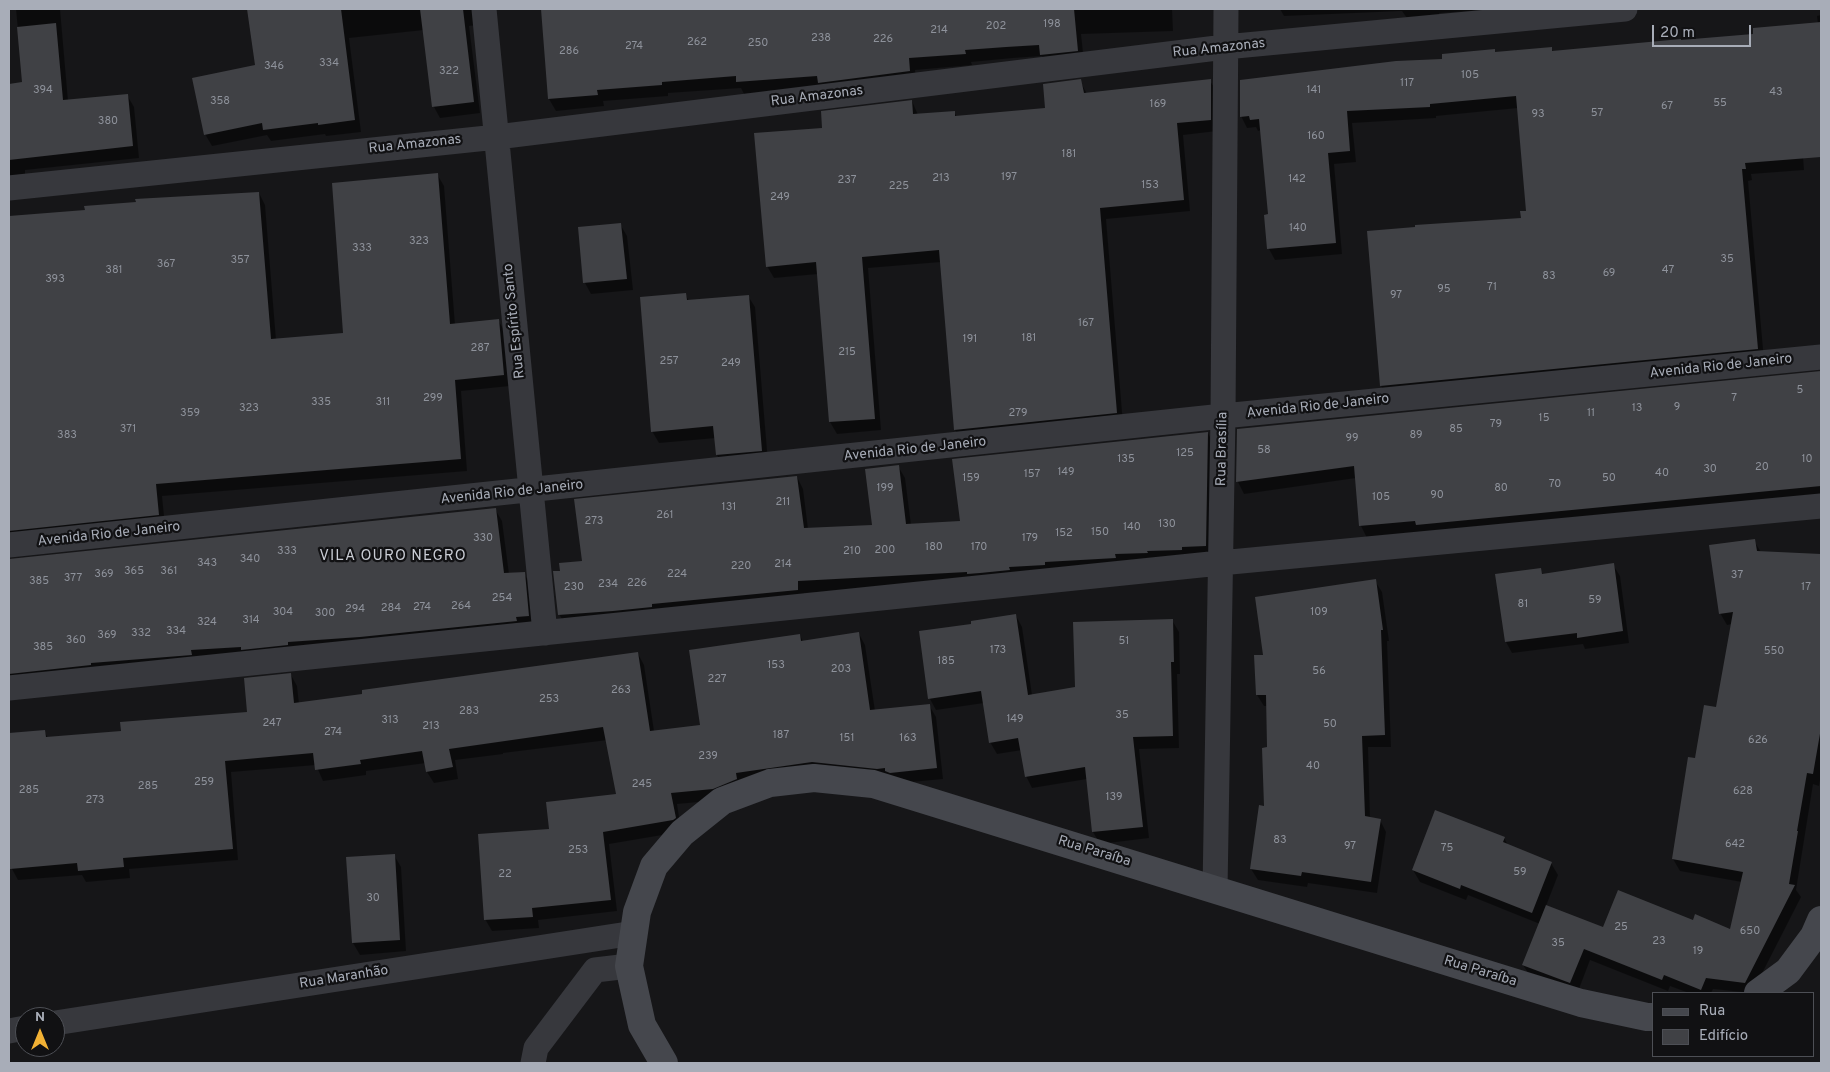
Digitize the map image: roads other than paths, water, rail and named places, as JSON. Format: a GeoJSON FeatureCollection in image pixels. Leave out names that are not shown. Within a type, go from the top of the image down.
{"type":"FeatureCollection","features":[{"type":"Feature","properties":{"kind":"main road","name":"Rua Paraíba"},"geometry":{"type":"LineString","coordinates":[[629,966],[637,912],[654,866],[682,834],[722,801],[770,783],[814,778],[873,784],[1581,1004],[1647,1017],[1652,1016]]}},
{"type":"Feature","properties":{"kind":"main road"},"geometry":{"type":"LineString","coordinates":[[1759,992],[1788,971],[1814,936],[1821,920]]}},
{"type":"Feature","properties":{"kind":"main road"},"geometry":{"type":"LineString","coordinates":[[629,966],[642,1025],[664,1063]]}},
{"type":"Feature","properties":{"kind":"street","name":"Rua Espírito Santo"},"geometry":{"type":"LineString","coordinates":[[484,9],[545,633]]}},
{"type":"Feature","properties":{"kind":"street","name":"Rua Brasília"},"geometry":{"type":"LineString","coordinates":[[1215,890],[1224,416],[1226,9]]}},
{"type":"Feature","properties":{"kind":"street","name":"Rua Amazonas"},"geometry":{"type":"LineString","coordinates":[[9,188],[496,137],[1225,48],[1625,9]]}},
{"type":"Feature","properties":{"kind":"street","name":"Avenida Rio de Janeiro"},"geometry":{"type":"LineString","coordinates":[[9,545],[1224,416],[1821,357]]}},
{"type":"Feature","properties":{"kind":"street"},"geometry":{"type":"LineString","coordinates":[[9,688],[1220,563],[1821,506]]}},
{"type":"Feature","properties":{"kind":"street","name":"Rua Maranhão"},"geometry":{"type":"LineString","coordinates":[[65,1022],[634,933]]}},
{"type":"Feature","properties":{"kind":"street"},"geometry":{"type":"LineString","coordinates":[[533,1063],[536,1048],[595,970],[629,966]]}},
{"type":"Feature","properties":{"kind":"district","name":"VILA OURO NEGRO"},"geometry":{"type":"Point","coordinates":[393,557]}}]}
